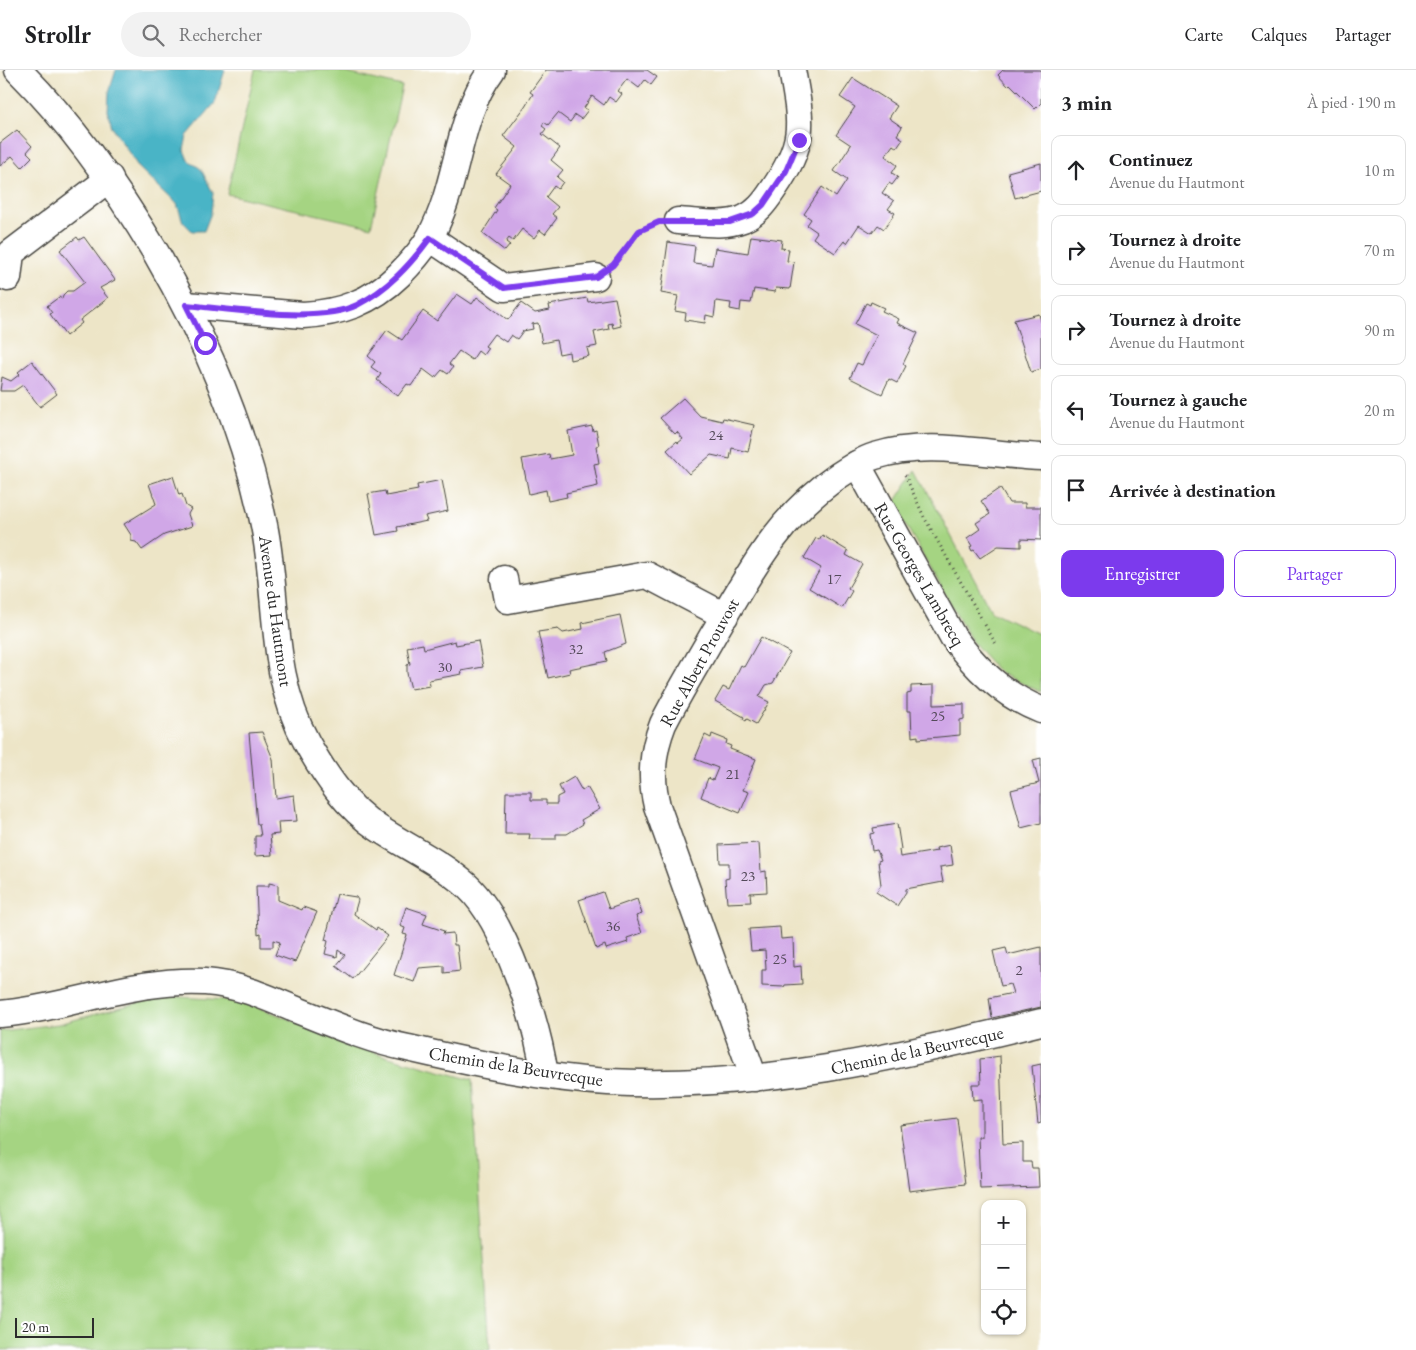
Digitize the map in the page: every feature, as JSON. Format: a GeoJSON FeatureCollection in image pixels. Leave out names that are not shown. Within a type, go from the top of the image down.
{"type":"FeatureCollection","features":[{"type":"Feature","properties":{"kind":"street","name":"Avenue du Hautmont"},"geometry":{"type":"LineString","coordinates":[[18,70],[74,131],[110,178],[186,305],[215,368],[247,452],[265,531],[281,674],[296,719],[322,766],[348,802],[377,827],[444,868],[470,889],[482,904],[513,964],[537,1037],[545,1074]]}},
{"type":"Feature","properties":{"kind":"street"},"geometry":{"type":"LineString","coordinates":[[186,305],[303,315],[338,311],[356,306],[388,286],[430,238],[469,117],[479,90],[492,70]]}},
{"type":"Feature","properties":{"kind":"street"},"geometry":{"type":"LineString","coordinates":[[678,221],[730,222],[753,214],[763,205],[786,171],[799,140],[800,116],[792,70]]}},
{"type":"Feature","properties":{"kind":"street"},"geometry":{"type":"LineString","coordinates":[[8,278],[11,253],[110,178]]}},
{"type":"Feature","properties":{"kind":"street"},"geometry":{"type":"LineString","coordinates":[[430,238],[504,288],[596,277]]}},
{"type":"Feature","properties":{"kind":"street","name":"Rue Albert Prouvost"},"geometry":{"type":"LineString","coordinates":[[754,1078],[657,806],[653,788],[653,758],[656,742],[663,724],[775,534],[816,493],[857,464],[874,456],[895,451],[968,450],[1041,457]]}},
{"type":"Feature","properties":{"kind":"street","name":"Rue Georges Lambrecq"},"geometry":{"type":"LineString","coordinates":[[857,464],[953,638],[964,653],[989,679],[1022,702],[1041,710]]}},
{"type":"Feature","properties":{"kind":"street"},"geometry":{"type":"LineString","coordinates":[[508,600],[647,575],[725,616]]}},
{"type":"Feature","properties":{"kind":"street","name":"Chemin de la Beuvrecque"},"geometry":{"type":"LineString","coordinates":[[0,1014],[159,984],[208,982],[225,984],[264,996],[360,1035],[406,1048],[545,1074],[629,1083],[754,1078],[817,1071],[888,1058],[1041,1022]]}},
{"type":"Feature","properties":{"kind":"path"},"geometry":{"type":"LineString","coordinates":[[596,277],[613,265],[639,231],[659,222],[678,221]]}},
{"type":"Feature","properties":{"kind":"path"},"geometry":{"type":"LineString","coordinates":[[895,451],[924,516],[998,647]]}},
{"type":"Feature","properties":{"kind":"green space"},"geometry":{"type":"Polygon","coordinates":[[[255,70],[334,70],[402,86],[371,227],[227,194],[255,70]]]}},
{"type":"Feature","properties":{"kind":"green space"},"geometry":{"type":"Polygon","coordinates":[[[916,470],[991,611],[1041,635],[1041,692],[1000,673],[973,643],[894,504],[916,470]]]}},
{"type":"Feature","properties":{"kind":"green space"},"geometry":{"type":"Polygon","coordinates":[[[163,996],[242,1001],[385,1056],[472,1080],[490,1350],[0,1350],[0,1031],[59,1024],[163,996]]]}},
{"type":"Feature","properties":{"kind":"water"},"geometry":{"type":"Polygon","coordinates":[[[116,70],[225,70],[215,103],[187,136],[184,150],[188,160],[201,169],[213,193],[211,213],[204,231],[192,231],[183,222],[177,204],[139,168],[112,127],[108,111],[109,92],[116,70]]]}},
{"type":"Feature","properties":{"kind":"building"},"geometry":{"type":"Polygon","coordinates":[[[546,70],[647,70],[657,77],[651,85],[645,80],[639,88],[627,79],[618,91],[622,94],[616,102],[609,97],[604,105],[592,96],[584,108],[588,110],[581,119],[575,115],[570,122],[558,113],[548,125],[544,122],[542,126],[546,129],[542,134],[560,148],[551,160],[563,170],[557,177],[563,182],[558,189],[554,186],[546,197],[558,207],[552,214],[557,218],[545,234],[540,230],[534,238],[522,229],[513,241],[509,238],[506,242],[510,245],[505,251],[482,233],[497,210],[494,208],[510,184],[496,174],[517,147],[503,136],[525,107],[533,94],[530,92],[546,70]]]}},
{"type":"Feature","properties":{"kind":"building"},"geometry":{"type":"Polygon","coordinates":[[[1003,70],[1041,70],[1041,103],[1035,109],[998,75],[1003,70]]]}},
{"type":"Feature","properties":{"kind":"building"},"geometry":{"type":"Polygon","coordinates":[[[853,78],[897,106],[889,118],[902,127],[897,135],[903,139],[897,148],[893,145],[885,156],[897,165],[892,173],[898,177],[892,185],[889,183],[882,193],[894,201],[888,209],[895,213],[884,229],[878,225],[872,233],[859,225],[847,243],[844,241],[835,253],[813,238],[817,232],[807,225],[811,219],[804,214],[822,187],[836,197],[847,180],[834,171],[851,145],[836,135],[855,107],[840,97],[853,78]]]}},
{"type":"Feature","properties":{"kind":"building"},"geometry":{"type":"Polygon","coordinates":[[[17,130],[32,146],[27,152],[32,157],[22,167],[12,156],[0,166],[0,143],[17,130]]]}},
{"type":"Feature","properties":{"kind":"building"},"geometry":{"type":"Polygon","coordinates":[[[1041,163],[1041,191],[1015,198],[1008,172],[1041,163]]]}},
{"type":"Feature","properties":{"kind":"building"},"geometry":{"type":"Polygon","coordinates":[[[751,236],[782,240],[781,248],[789,249],[787,261],[794,262],[790,289],[776,288],[775,292],[754,289],[751,303],[741,302],[740,311],[730,309],[731,303],[716,301],[714,317],[706,315],[705,323],[685,320],[686,313],[675,311],[678,296],[661,293],[668,242],[695,246],[693,263],[712,265],[715,248],[748,253],[751,236]]]}},
{"type":"Feature","properties":{"kind":"building"},"geometry":{"type":"Polygon","coordinates":[[[77,237],[79,240],[84,237],[115,280],[100,288],[108,298],[80,320],[82,323],[66,336],[50,314],[52,313],[47,306],[59,297],[62,299],[67,291],[73,291],[85,282],[60,250],[77,237]]]}},
{"type":"Feature","properties":{"kind":"building"},"geometry":{"type":"Polygon","coordinates":[[[457,294],[472,304],[477,297],[508,320],[521,303],[535,313],[550,310],[549,305],[587,298],[588,302],[615,298],[621,326],[613,328],[612,323],[608,324],[609,329],[594,332],[597,346],[587,348],[589,356],[570,360],[569,352],[559,354],[556,340],[542,343],[538,323],[532,324],[533,329],[523,331],[517,339],[511,335],[506,342],[494,334],[485,346],[488,348],[483,355],[478,351],[472,360],[459,351],[449,364],[453,367],[448,374],[442,370],[435,378],[423,369],[411,386],[407,384],[398,396],[377,380],[381,374],[371,367],[375,362],[368,356],[387,330],[402,340],[423,311],[437,321],[457,294]]]}},
{"type":"Feature","properties":{"kind":"building"},"geometry":{"type":"Polygon","coordinates":[[[871,302],[884,308],[882,311],[899,319],[897,323],[918,333],[903,364],[906,366],[897,383],[889,379],[882,394],[850,378],[857,363],[862,365],[877,335],[855,324],[866,303],[870,305],[871,302]]]}},
{"type":"Feature","properties":{"kind":"building"},"geometry":{"type":"Polygon","coordinates":[[[1039,314],[1041,321],[1041,369],[1031,372],[1014,320],[1039,314]]]}},
{"type":"Feature","properties":{"kind":"building"},"geometry":{"type":"Polygon","coordinates":[[[32,361],[57,394],[40,407],[23,385],[14,391],[0,391],[2,377],[11,381],[20,374],[18,372],[32,361]]]}},
{"type":"Feature","properties":{"kind":"building"},"geometry":{"type":"Polygon","coordinates":[[[683,398],[700,416],[722,421],[723,418],[754,425],[748,452],[732,448],[730,459],[711,455],[689,474],[667,450],[677,441],[678,443],[683,439],[677,432],[675,434],[660,418],[683,398]]]}},
{"type":"Feature","properties":{"kind":"building"},"geometry":{"type":"Polygon","coordinates":[[[592,426],[593,431],[596,430],[599,445],[596,446],[599,463],[594,464],[598,486],[566,493],[567,497],[548,501],[546,490],[529,494],[522,459],[549,454],[550,459],[572,455],[568,431],[592,426]]]}},
{"type":"Feature","properties":{"kind":"building"},"geometry":{"type":"Polygon","coordinates":[[[173,476],[179,495],[182,494],[186,506],[191,509],[188,514],[192,526],[164,535],[142,550],[136,542],[131,541],[131,535],[124,524],[156,504],[149,484],[173,476]]]}},
{"type":"Feature","properties":{"kind":"building"},"geometry":{"type":"Polygon","coordinates":[[[442,480],[448,511],[425,516],[427,521],[397,527],[398,531],[376,535],[368,494],[385,491],[386,496],[418,490],[417,485],[442,480]]]}},
{"type":"Feature","properties":{"kind":"building"},"geometry":{"type":"Polygon","coordinates":[[[1000,488],[1009,503],[1025,503],[1025,507],[1041,507],[1041,540],[1021,539],[1021,547],[998,546],[980,558],[974,550],[972,551],[970,547],[972,546],[967,538],[980,529],[976,523],[990,514],[981,501],[1000,488]]]}},
{"type":"Feature","properties":{"kind":"building"},"geometry":{"type":"Polygon","coordinates":[[[822,535],[848,551],[846,555],[862,564],[848,588],[852,591],[842,608],[809,588],[821,568],[804,558],[816,538],[819,540],[822,535]]]}},
{"type":"Feature","properties":{"kind":"building"},"geometry":{"type":"Polygon","coordinates":[[[620,615],[626,644],[605,652],[607,661],[569,669],[570,673],[548,678],[538,632],[558,629],[563,633],[583,629],[582,623],[620,615]]]}},
{"type":"Feature","properties":{"kind":"building"},"geometry":{"type":"Polygon","coordinates":[[[761,637],[790,653],[773,683],[766,685],[759,697],[769,702],[756,724],[747,719],[746,721],[743,719],[744,717],[715,701],[723,687],[729,690],[741,665],[744,667],[761,637]]]}},
{"type":"Feature","properties":{"kind":"building"},"geometry":{"type":"Polygon","coordinates":[[[455,641],[456,645],[478,641],[483,667],[461,671],[462,674],[429,680],[430,686],[411,689],[407,673],[407,665],[410,664],[407,647],[423,644],[424,649],[455,641]]]}},
{"type":"Feature","properties":{"kind":"building"},"geometry":{"type":"Polygon","coordinates":[[[934,685],[934,705],[964,704],[964,719],[960,720],[960,735],[918,739],[918,736],[912,737],[911,711],[907,711],[907,694],[911,693],[911,686],[934,685]]]}},
{"type":"Feature","properties":{"kind":"building"},"geometry":{"type":"Polygon","coordinates":[[[262,732],[273,759],[276,798],[294,795],[297,821],[278,822],[279,834],[270,835],[272,855],[255,856],[255,836],[261,836],[259,824],[257,824],[249,733],[262,732]]]}},
{"type":"Feature","properties":{"kind":"building"},"geometry":{"type":"Polygon","coordinates":[[[712,734],[727,740],[726,744],[731,746],[730,749],[756,759],[743,790],[749,792],[740,813],[701,797],[708,778],[713,780],[718,768],[695,759],[705,735],[711,738],[712,734]]]}},
{"type":"Feature","properties":{"kind":"building"},"geometry":{"type":"Polygon","coordinates":[[[1041,758],[1041,823],[1021,828],[1011,790],[1039,783],[1033,760],[1041,758]]]}},
{"type":"Feature","properties":{"kind":"building"},"geometry":{"type":"Polygon","coordinates":[[[574,777],[582,791],[587,787],[600,809],[581,820],[583,824],[567,834],[556,834],[556,839],[529,839],[530,834],[505,834],[506,792],[531,792],[531,800],[546,800],[546,804],[557,804],[557,797],[563,794],[559,786],[574,777]]]}},
{"type":"Feature","properties":{"kind":"building"},"geometry":{"type":"Polygon","coordinates":[[[897,824],[901,849],[899,850],[900,857],[937,851],[936,848],[950,845],[953,865],[940,867],[943,882],[906,889],[897,906],[876,892],[881,885],[878,861],[881,860],[877,850],[872,851],[870,834],[874,833],[873,828],[897,824]]]}},
{"type":"Feature","properties":{"kind":"building"},"geometry":{"type":"Polygon","coordinates":[[[759,843],[761,872],[766,871],[767,892],[750,893],[751,902],[727,903],[725,879],[729,878],[729,863],[720,863],[719,845],[759,843]]]}},
{"type":"Feature","properties":{"kind":"building"},"geometry":{"type":"Polygon","coordinates":[[[269,883],[278,885],[278,900],[302,910],[303,907],[317,912],[295,962],[275,955],[280,942],[273,940],[273,947],[261,947],[261,933],[258,934],[256,886],[269,886],[269,883]]]}},
{"type":"Feature","properties":{"kind":"building"},"geometry":{"type":"Polygon","coordinates":[[[603,892],[609,909],[637,899],[642,914],[636,916],[642,933],[627,938],[628,942],[606,949],[605,945],[596,949],[579,900],[603,892]]]}},
{"type":"Feature","properties":{"kind":"building"},"geometry":{"type":"Polygon","coordinates":[[[337,894],[356,897],[358,900],[354,914],[388,936],[353,979],[336,966],[345,955],[338,950],[337,957],[325,954],[328,941],[325,940],[337,894]]]}},
{"type":"Feature","properties":{"kind":"building"},"geometry":{"type":"Polygon","coordinates":[[[406,907],[427,914],[423,924],[444,931],[443,934],[453,933],[454,945],[457,945],[460,971],[444,973],[444,966],[419,968],[414,982],[394,975],[407,935],[403,934],[405,928],[400,926],[406,907]]]}},
{"type":"Feature","properties":{"kind":"building"},"geometry":{"type":"Polygon","coordinates":[[[780,927],[781,939],[793,938],[794,967],[801,966],[802,984],[785,985],[784,987],[762,986],[762,970],[766,970],[765,950],[751,951],[749,929],[780,927]]]}},
{"type":"Feature","properties":{"kind":"building"},"geometry":{"type":"Polygon","coordinates":[[[1041,947],[1041,1007],[992,1018],[989,998],[1013,993],[1010,984],[1001,986],[993,951],[1006,948],[1008,955],[1041,947]]]}},
{"type":"Feature","properties":{"kind":"building"},"geometry":{"type":"Polygon","coordinates":[[[1000,1056],[1003,1144],[1023,1143],[1023,1162],[1031,1162],[1032,1168],[1038,1168],[1039,1187],[980,1189],[978,1137],[982,1137],[982,1099],[973,1100],[972,1084],[981,1084],[980,1059],[1000,1056]]]}},
{"type":"Feature","properties":{"kind":"building"},"geometry":{"type":"Polygon","coordinates":[[[1041,1064],[1041,1123],[1038,1124],[1032,1066],[1041,1064]]]}},
{"type":"Feature","properties":{"kind":"building"},"geometry":{"type":"Polygon","coordinates":[[[957,1118],[965,1184],[909,1191],[900,1125],[957,1118]]]}},
{"type":"Feature","properties":{"kind":"route"},"geometry":{"type":"LineString","coordinates":[[205,343],[186,305],[303,315],[338,311],[356,306],[388,286],[404,270],[430,238],[504,288],[596,277],[613,265],[639,231],[659,222],[730,222],[753,214],[763,205],[786,171],[799,140]]}}]}
